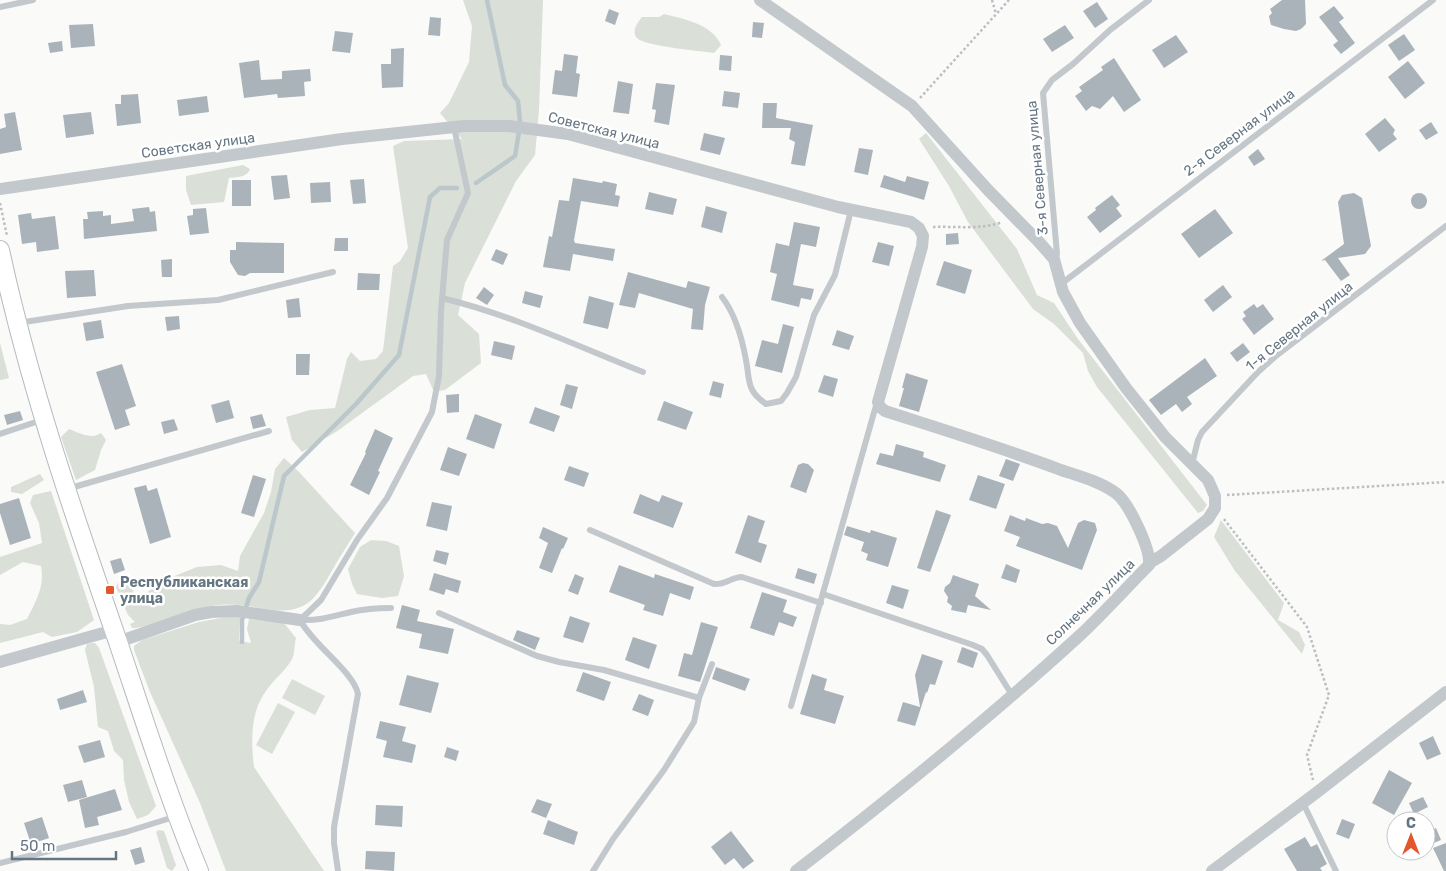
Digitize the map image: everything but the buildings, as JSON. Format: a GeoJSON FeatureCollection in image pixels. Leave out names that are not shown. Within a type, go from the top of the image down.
{"type":"FeatureCollection","features":[{"type":"Feature","properties":{"kind":"main road"},"geometry":{"type":"LineString","coordinates":[[0,250],[16,323],[66,489],[177,816],[199,871]]}},
{"type":"Feature","properties":{"kind":"street"},"geometry":{"type":"LineString","coordinates":[[760,0],[912,106],[1039,242],[1055,262],[1061,284],[1080,323],[1126,388],[1165,438],[1208,480],[1215,502],[1208,519],[1196,530],[1149,563]]}},
{"type":"Feature","properties":{"kind":"street","name":"Советская улица"},"geometry":{"type":"LineString","coordinates":[[0,189],[291,146],[454,127],[509,126],[568,134],[851,210],[898,218],[911,222],[919,228]]}},
{"type":"Feature","properties":{"kind":"street"},"geometry":{"type":"LineString","coordinates":[[879,405],[922,246],[923,236],[919,228]]}},
{"type":"Feature","properties":{"kind":"street","name":"Солнечная улица"},"geometry":{"type":"LineString","coordinates":[[796,871],[928,767],[1094,622],[1149,565],[1150,558],[1142,536],[1117,494],[1095,483],[1014,452],[885,411],[879,405]]}},
{"type":"Feature","properties":{"kind":"street"},"geometry":{"type":"LineString","coordinates":[[0,662],[211,612],[237,611],[300,620]]}},
{"type":"Feature","properties":{"kind":"street"},"geometry":{"type":"LineString","coordinates":[[1212,871],[1316,794],[1446,692]]}},
{"type":"Feature","properties":{"kind":"lane"},"geometry":{"type":"LineString","coordinates":[[0,7],[33,0]]}},
{"type":"Feature","properties":{"kind":"lane","name":"3-я Северная улица"},"geometry":{"type":"LineString","coordinates":[[1055,262],[1057,254],[1043,93],[1052,80],[1073,64],[1115,26],[1149,0]]}},
{"type":"Feature","properties":{"kind":"lane","name":"2-я Северная улица"},"geometry":{"type":"LineString","coordinates":[[1061,284],[1434,0]]}},
{"type":"Feature","properties":{"kind":"lane"},"geometry":{"type":"LineString","coordinates":[[300,620],[321,600],[362,531],[387,498],[432,412],[439,376],[442,298],[447,240],[468,193],[454,127]]}},
{"type":"Feature","properties":{"kind":"lane"},"geometry":{"type":"LineString","coordinates":[[722,297],[734,315],[751,389],[766,404],[781,400],[788,393],[796,377],[814,315],[835,275],[851,210]]}},
{"type":"Feature","properties":{"kind":"lane","name":"1-я Северная улица"},"geometry":{"type":"LineString","coordinates":[[1192,465],[1198,440],[1202,432],[1258,372],[1277,355],[1446,226]]}},
{"type":"Feature","properties":{"kind":"lane"},"geometry":{"type":"LineString","coordinates":[[16,323],[128,306],[218,300],[333,272]]}},
{"type":"Feature","properties":{"kind":"lane"},"geometry":{"type":"LineString","coordinates":[[442,298],[527,324],[643,372]]}},
{"type":"Feature","properties":{"kind":"lane"},"geometry":{"type":"LineString","coordinates":[[791,706],[875,409],[879,405]]}},
{"type":"Feature","properties":{"kind":"lane"},"geometry":{"type":"LineString","coordinates":[[0,434],[44,420]]}},
{"type":"Feature","properties":{"kind":"lane"},"geometry":{"type":"LineString","coordinates":[[66,489],[269,431]]}},
{"type":"Feature","properties":{"kind":"lane"},"geometry":{"type":"LineString","coordinates":[[590,530],[714,584],[722,584],[735,577],[742,578],[821,603]]}},
{"type":"Feature","properties":{"kind":"lane"},"geometry":{"type":"LineString","coordinates":[[823,594],[973,645],[982,650],[1012,694]]}},
{"type":"Feature","properties":{"kind":"lane"},"geometry":{"type":"LineString","coordinates":[[300,620],[312,621],[363,609],[391,608]]}},
{"type":"Feature","properties":{"kind":"lane"},"geometry":{"type":"LineString","coordinates":[[439,613],[537,656],[604,670],[700,698]]}},
{"type":"Feature","properties":{"kind":"lane"},"geometry":{"type":"LineString","coordinates":[[300,620],[312,639],[357,688],[358,694],[334,827],[338,871]]}},
{"type":"Feature","properties":{"kind":"lane"},"geometry":{"type":"LineString","coordinates":[[593,871],[613,838],[676,752],[694,722],[712,664]]}},
{"type":"Feature","properties":{"kind":"lane"},"geometry":{"type":"LineString","coordinates":[[1303,803],[1336,871]]}},
{"type":"Feature","properties":{"kind":"lane"},"geometry":{"type":"LineString","coordinates":[[0,864],[177,816]]}},
{"type":"Feature","properties":{"kind":"path"},"geometry":{"type":"LineString","coordinates":[[992,0],[996,14]]}},
{"type":"Feature","properties":{"kind":"path"},"geometry":{"type":"LineString","coordinates":[[912,106],[1008,0]]}},
{"type":"Feature","properties":{"kind":"path"},"geometry":{"type":"LineString","coordinates":[[919,228],[995,224],[1014,217]]}},
{"type":"Feature","properties":{"kind":"path"},"geometry":{"type":"LineString","coordinates":[[1215,502],[1446,482]]}},
{"type":"Feature","properties":{"kind":"path"},"geometry":{"type":"LineString","coordinates":[[1215,502],[1307,627],[1329,696],[1307,755],[1316,794]]}},
{"type":"Feature","properties":{"kind":"shaded area"},"geometry":{"type":"Polygon","coordinates":[[[463,0],[543,0],[539,110],[535,155],[516,181],[465,283],[458,315],[479,334],[481,363],[445,390],[434,392],[426,374],[413,376],[336,432],[302,452],[292,440],[286,417],[310,410],[335,408],[347,359],[351,352],[360,361],[376,359],[383,351],[393,266],[400,261],[408,248],[393,146],[404,141],[462,139],[440,113],[449,103],[469,62],[472,26],[463,0]]]}},
{"type":"Feature","properties":{"kind":"shaded area"},"geometry":{"type":"Polygon","coordinates":[[[664,14],[697,23],[711,32],[721,45],[714,53],[661,46],[637,38],[635,30],[642,17],[659,17],[664,14]]]}},
{"type":"Feature","properties":{"kind":"shaded area"},"geometry":{"type":"Polygon","coordinates":[[[926,133],[1017,249],[1037,295],[1054,303],[1078,339],[1207,505],[1203,511],[1198,513],[1097,387],[1088,371],[1083,353],[1054,324],[1033,309],[968,222],[949,186],[919,139],[926,133]]]}},
{"type":"Feature","properties":{"kind":"shaded area"},"geometry":{"type":"Polygon","coordinates":[[[243,165],[250,169],[249,172],[241,177],[229,178],[224,202],[191,205],[186,190],[186,176],[243,165]]]}},
{"type":"Feature","properties":{"kind":"shaded area"},"geometry":{"type":"Polygon","coordinates":[[[0,343],[9,378],[1,380],[0,380],[0,343]]]}},
{"type":"Feature","properties":{"kind":"shaded area"},"geometry":{"type":"Polygon","coordinates":[[[69,429],[90,436],[101,433],[106,440],[95,470],[76,480],[61,437],[69,429]]]}},
{"type":"Feature","properties":{"kind":"shaded area"},"geometry":{"type":"Polygon","coordinates":[[[284,458],[355,533],[317,594],[303,606],[295,609],[273,610],[243,605],[220,605],[202,608],[152,625],[132,628],[130,624],[135,622],[128,615],[116,587],[120,579],[126,580],[133,591],[137,603],[157,583],[197,567],[221,565],[238,571],[240,556],[264,513],[271,492],[275,469],[284,458]]]}},
{"type":"Feature","properties":{"kind":"shaded area"},"geometry":{"type":"Polygon","coordinates":[[[40,474],[44,480],[22,494],[11,492],[11,487],[40,474]]]}},
{"type":"Feature","properties":{"kind":"shaded area"},"geometry":{"type":"Polygon","coordinates":[[[51,491],[94,620],[77,632],[52,637],[43,632],[0,643],[0,624],[10,625],[27,619],[41,587],[42,573],[41,566],[23,562],[0,575],[0,557],[42,543],[39,523],[30,503],[33,495],[51,491]]]}},
{"type":"Feature","properties":{"kind":"shaded area"},"geometry":{"type":"Polygon","coordinates":[[[1221,520],[1284,603],[1278,620],[1299,632],[1305,645],[1302,654],[1235,571],[1214,537],[1221,520]]]}},
{"type":"Feature","properties":{"kind":"shaded area"},"geometry":{"type":"Polygon","coordinates":[[[371,540],[386,541],[399,546],[404,576],[398,596],[382,598],[357,594],[352,584],[348,569],[360,547],[371,540]]]}},
{"type":"Feature","properties":{"kind":"shaded area"},"geometry":{"type":"Polygon","coordinates":[[[226,617],[240,617],[239,641],[251,643],[247,629],[249,619],[284,623],[296,638],[291,661],[269,687],[257,708],[252,737],[254,767],[324,871],[226,871],[200,803],[150,692],[134,646],[142,640],[199,622],[226,617]]]}},
{"type":"Feature","properties":{"kind":"shaded area"},"geometry":{"type":"Polygon","coordinates":[[[95,643],[99,648],[156,806],[148,815],[137,819],[129,802],[124,780],[123,760],[114,751],[108,731],[98,727],[94,687],[85,650],[87,644],[95,643]]]}},
{"type":"Feature","properties":{"kind":"shaded area"},"geometry":{"type":"Polygon","coordinates":[[[292,679],[325,696],[315,715],[282,698],[292,679]]]}},
{"type":"Feature","properties":{"kind":"shaded area"},"geometry":{"type":"Polygon","coordinates":[[[278,703],[295,712],[272,754],[256,745],[278,703]]]}},
{"type":"Feature","properties":{"kind":"shaded area"},"geometry":{"type":"Polygon","coordinates":[[[159,830],[164,831],[176,865],[172,871],[167,868],[156,832],[159,830]]]}},
{"type":"Feature","properties":{"kind":"waterway"},"geometry":{"type":"LineString","coordinates":[[487,0],[505,85],[518,101],[520,122]]}},
{"type":"Feature","properties":{"kind":"waterway"},"geometry":{"type":"LineString","coordinates":[[476,183],[515,156],[519,132]]}},
{"type":"Feature","properties":{"kind":"waterway"},"geometry":{"type":"LineString","coordinates":[[242,642],[242,620],[249,598],[259,582],[284,476],[356,404],[399,355],[430,197],[440,188],[457,188]]}},
{"type":"Feature","properties":{"kind":"place","name":"Республиканская улица"},"geometry":{"type":"Point","coordinates":[110,590]}}]}
